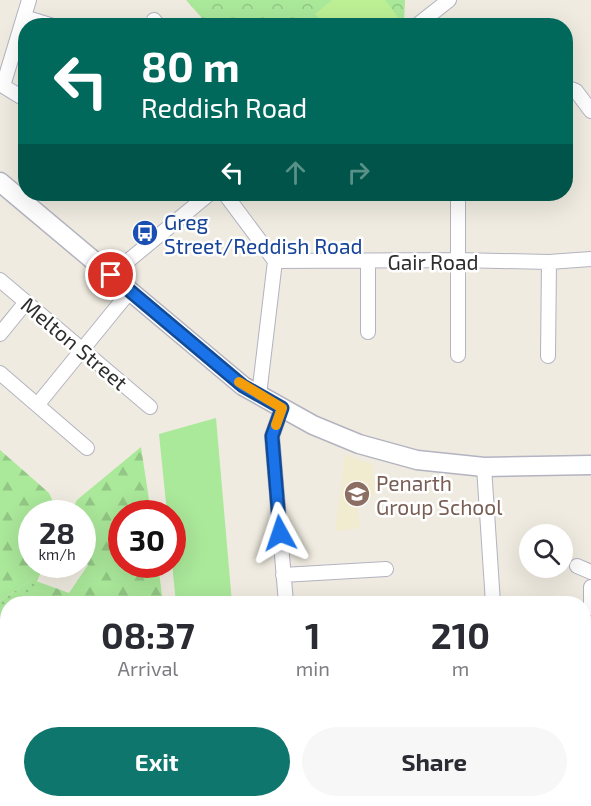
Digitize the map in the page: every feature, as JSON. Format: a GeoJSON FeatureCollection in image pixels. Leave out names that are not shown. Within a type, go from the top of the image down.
{"type":"FeatureCollection","features":[{"type":"Feature","properties":{"kind":"main road"},"geometry":{"type":"LineString","coordinates":[[0,182],[18,197]]}},
{"type":"Feature","properties":{"kind":"main road"},"geometry":{"type":"LineString","coordinates":[[23,201],[243,386],[313,425],[359,444],[417,460],[484,467],[591,465]]}},
{"type":"Feature","properties":{"kind":"street"},"geometry":{"type":"LineString","coordinates":[[27,18],[24,17],[29,0]]}},
{"type":"Feature","properties":{"kind":"street"},"geometry":{"type":"LineString","coordinates":[[426,18],[449,0]]}},
{"type":"Feature","properties":{"kind":"street"},"geometry":{"type":"LineString","coordinates":[[18,37],[3,86],[18,95]]}},
{"type":"Feature","properties":{"kind":"street"},"geometry":{"type":"LineString","coordinates":[[573,90],[591,111]]}},
{"type":"Feature","properties":{"kind":"street"},"geometry":{"type":"LineString","coordinates":[[111,275],[201,201]]}},
{"type":"Feature","properties":{"kind":"street"},"geometry":{"type":"LineString","coordinates":[[230,201],[275,261],[259,395]]}},
{"type":"Feature","properties":{"kind":"street"},"geometry":{"type":"LineString","coordinates":[[458,201],[458,356]]}},
{"type":"Feature","properties":{"kind":"street","name":"Gair Road"},"geometry":{"type":"LineString","coordinates":[[275,261],[549,262],[591,259]]}},
{"type":"Feature","properties":{"kind":"street"},"geometry":{"type":"LineString","coordinates":[[368,261],[368,332]]}},
{"type":"Feature","properties":{"kind":"street"},"geometry":{"type":"LineString","coordinates":[[548,356],[549,262]]}},
{"type":"Feature","properties":{"kind":"street","name":"Melton Street"},"geometry":{"type":"LineString","coordinates":[[0,279],[150,407]]}},
{"type":"Feature","properties":{"kind":"street"},"geometry":{"type":"LineString","coordinates":[[38,404],[130,291]]}},
{"type":"Feature","properties":{"kind":"street"},"geometry":{"type":"LineString","coordinates":[[0,334],[26,302]]}},
{"type":"Feature","properties":{"kind":"street"},"geometry":{"type":"LineString","coordinates":[[0,373],[87,448]]}},
{"type":"Feature","properties":{"kind":"street"},"geometry":{"type":"LineString","coordinates":[[282,408],[272,436],[286,596]]}},
{"type":"Feature","properties":{"kind":"street"},"geometry":{"type":"LineString","coordinates":[[484,467],[493,596]]}},
{"type":"Feature","properties":{"kind":"street"},"geometry":{"type":"LineString","coordinates":[[577,566],[591,572]]}},
{"type":"Feature","properties":{"kind":"street"},"geometry":{"type":"LineString","coordinates":[[284,575],[386,569]]}},
{"type":"Feature","properties":{"kind":"street"},"geometry":{"type":"LineString","coordinates":[[591,586],[591,608]]}},
{"type":"Feature","properties":{"kind":"shaded area","name":"Penarth Group School"},"geometry":{"type":"Polygon","coordinates":[[[345,455],[372,464],[376,492],[372,499],[356,501],[360,528],[335,531],[345,455]]]}},
{"type":"Feature","properties":{"kind":"green space"},"geometry":{"type":"Polygon","coordinates":[[[186,0],[405,0],[404,18],[202,18],[186,0]]]}},
{"type":"Feature","properties":{"kind":"green space"},"geometry":{"type":"Polygon","coordinates":[[[332,0],[385,0],[398,18],[319,18],[315,14],[332,0]]]}},
{"type":"Feature","properties":{"kind":"green space"},"geometry":{"type":"Polygon","coordinates":[[[216,418],[231,596],[175,596],[173,578],[186,578],[186,500],[166,500],[159,434],[216,418]]]}},
{"type":"Feature","properties":{"kind":"green space"},"geometry":{"type":"Polygon","coordinates":[[[141,447],[149,500],[108,500],[108,578],[160,578],[162,596],[31,596],[36,581],[69,593],[79,578],[96,578],[96,500],[77,500],[141,447]]]}},
{"type":"Feature","properties":{"kind":"green space"},"geometry":{"type":"Polygon","coordinates":[[[0,450],[49,493],[52,500],[18,500],[18,578],[34,578],[7,596],[0,596],[0,450]]]}},
{"type":"Feature","properties":{"kind":"green space"},"geometry":{"type":"Polygon","coordinates":[[[34,578],[38,578],[31,596],[7,596],[34,578]]]}},
{"type":"Feature","properties":{"kind":"slow traffic"},"geometry":{"type":"LineString","coordinates":[[239,382],[282,408],[276,425]]}},
{"type":"Feature","properties":{"kind":"place","name":"Greg Street/Reddish Road"},"geometry":{"type":"Point","coordinates":[145,233]}},
{"type":"Feature","properties":{"kind":"place","name":"Penarth Group School"},"geometry":{"type":"Point","coordinates":[357,494]}},
{"type":"Feature","properties":{"kind":"route"},"geometry":{"type":"LineString","coordinates":[[111,275],[243,386],[282,408],[272,436],[280,533]]}}]}
